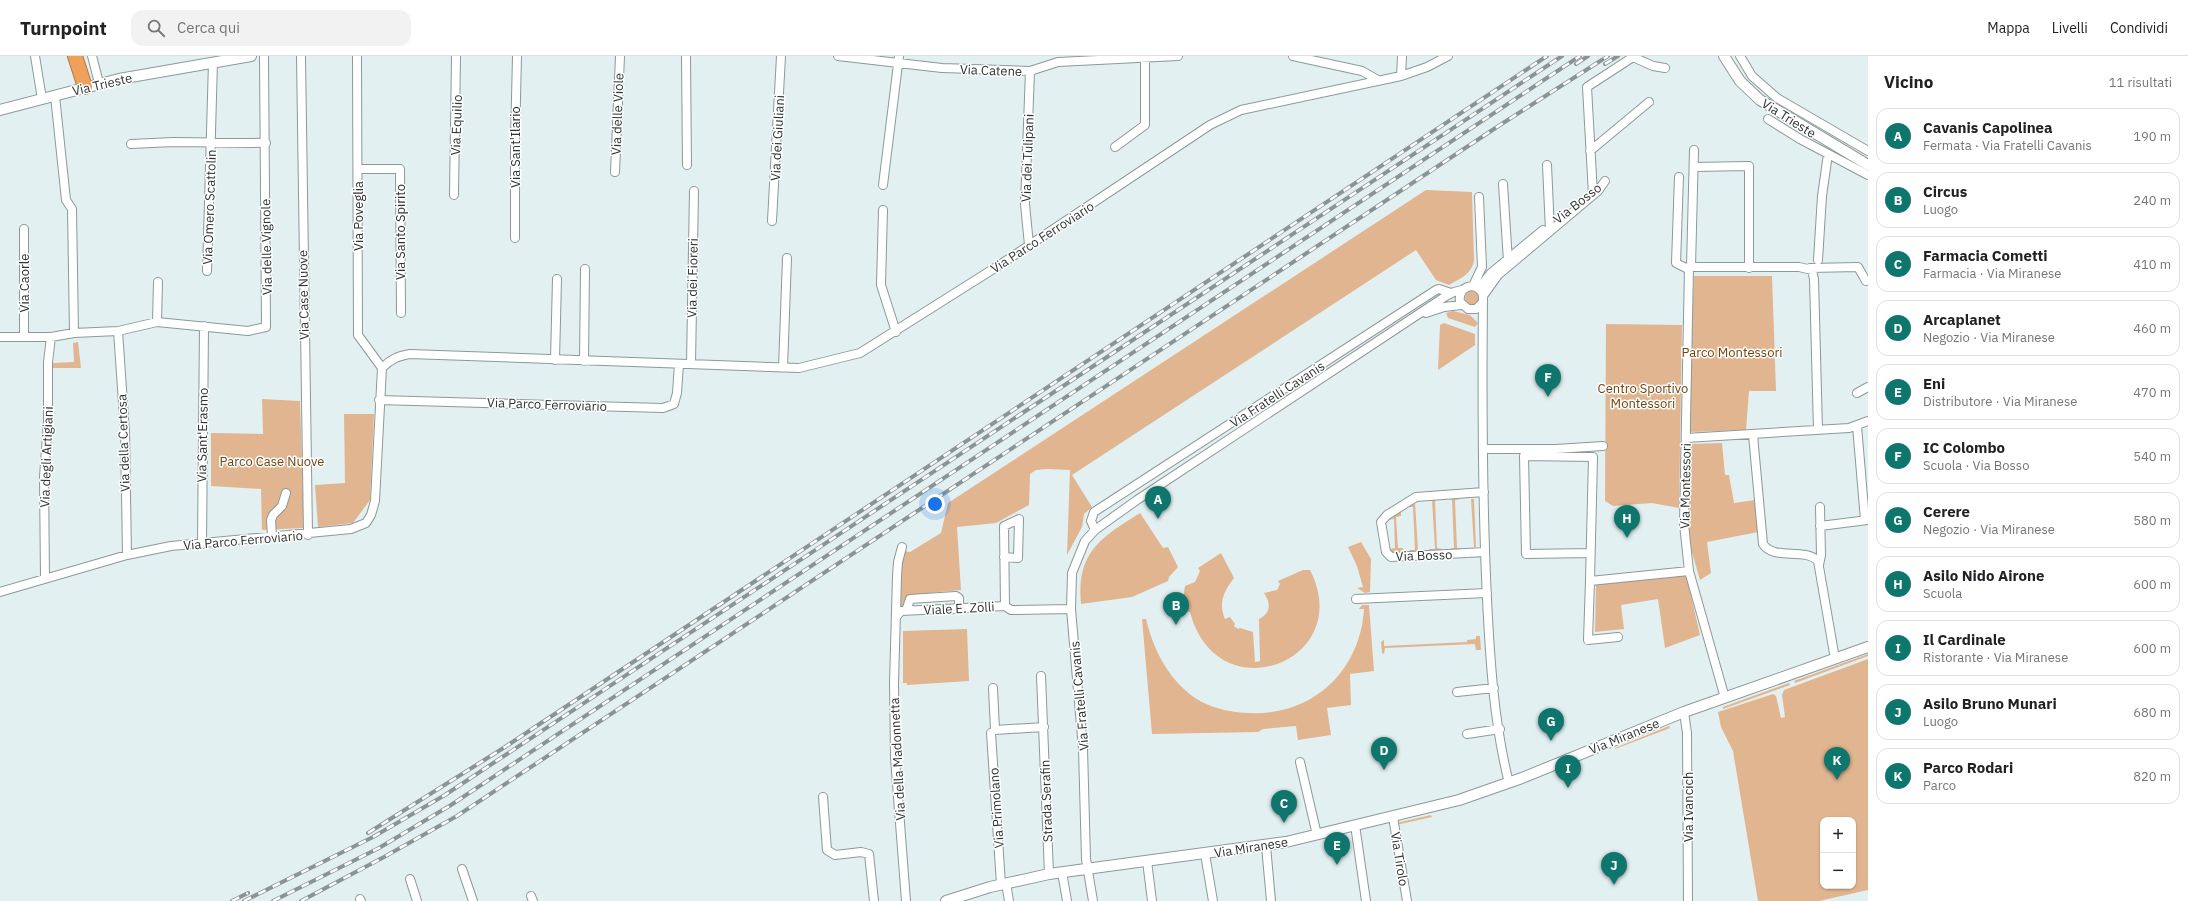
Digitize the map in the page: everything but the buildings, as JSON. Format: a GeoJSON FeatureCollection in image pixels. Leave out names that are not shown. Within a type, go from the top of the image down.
{"type":"FeatureCollection","features":[{"type":"Feature","properties":{"kind":"highway"},"geometry":{"type":"LineString","coordinates":[[75,56],[85,87]]}},
{"type":"Feature","properties":{"kind":"street"},"geometry":{"type":"LineString","coordinates":[[35,56],[42,99]]}},
{"type":"Feature","properties":{"kind":"street"},"geometry":{"type":"LineString","coordinates":[[92,56],[99,84]]}},
{"type":"Feature","properties":{"kind":"street","name":"Via Trieste"},"geometry":{"type":"LineString","coordinates":[[0,110],[85,87],[207,60],[251,56]]}},
{"type":"Feature","properties":{"kind":"street","name":"Via delle Vignole"},"geometry":{"type":"LineString","coordinates":[[0,337],[51,337],[74,333],[118,331],[157,322],[248,331],[266,327],[266,143],[264,56]]}},
{"type":"Feature","properties":{"kind":"street","name":"Via Case Nuove"},"geometry":{"type":"LineString","coordinates":[[301,56],[308,535]]}},
{"type":"Feature","properties":{"kind":"street","name":"Via Poveglia"},"geometry":{"type":"LineString","coordinates":[[357,56],[358,335],[382,368]]}},
{"type":"Feature","properties":{"kind":"street","name":"Via Equilio"},"geometry":{"type":"LineString","coordinates":[[454,195],[456,56]]}},
{"type":"Feature","properties":{"kind":"street","name":"Via Sant'Ilario"},"geometry":{"type":"LineString","coordinates":[[515,238],[517,56]]}},
{"type":"Feature","properties":{"kind":"street","name":"Via delle Viole"},"geometry":{"type":"LineString","coordinates":[[615,172],[620,56]]}},
{"type":"Feature","properties":{"kind":"street"},"geometry":{"type":"LineString","coordinates":[[686,56],[687,165]]}},
{"type":"Feature","properties":{"kind":"street","name":"Via dei Giuliani"},"geometry":{"type":"LineString","coordinates":[[772,221],[781,56]]}},
{"type":"Feature","properties":{"kind":"street","name":"Via Catene"},"geometry":{"type":"LineString","coordinates":[[838,56],[899,59],[942,68],[1030,71],[1058,59],[1178,56]]}},
{"type":"Feature","properties":{"kind":"street"},"geometry":{"type":"LineString","coordinates":[[1293,56],[1362,72],[1378,80]]}},
{"type":"Feature","properties":{"kind":"street"},"geometry":{"type":"LineString","coordinates":[[1401,76],[1402,56]]}},
{"type":"Feature","properties":{"kind":"street","name":"Via Parco Ferroviario"},"geometry":{"type":"LineString","coordinates":[[0,592],[127,555],[171,546],[308,535],[351,529],[366,523],[371,515],[375,501],[379,400],[382,368],[392,358],[410,354],[798,368],[860,353],[896,332],[1029,245],[1210,124],[1241,110],[1401,76],[1427,67],[1448,56]]}},
{"type":"Feature","properties":{"kind":"street","name":"Via Trieste"},"geometry":{"type":"LineString","coordinates":[[1724,56],[1745,86],[1755,96],[1775,110],[1868,165]]}},
{"type":"Feature","properties":{"kind":"street"},"geometry":{"type":"LineString","coordinates":[[1740,56],[1752,76],[1777,98],[1868,151]]}},
{"type":"Feature","properties":{"kind":"street"},"geometry":{"type":"LineString","coordinates":[[1115,148],[1146,125],[1145,57]]}},
{"type":"Feature","properties":{"kind":"street"},"geometry":{"type":"LineString","coordinates":[[1590,151],[1587,87],[1633,57],[1653,66],[1665,68]]}},
{"type":"Feature","properties":{"kind":"street"},"geometry":{"type":"LineString","coordinates":[[883,185],[899,59]]}},
{"type":"Feature","properties":{"kind":"street","name":"Via Omero Scattolin"},"geometry":{"type":"LineString","coordinates":[[207,60],[211,142],[207,271]]}},
{"type":"Feature","properties":{"kind":"street","name":"Via dei Tulipani"},"geometry":{"type":"LineString","coordinates":[[1029,245],[1025,204],[1030,71]]}},
{"type":"Feature","properties":{"kind":"street"},"geometry":{"type":"LineString","coordinates":[[55,96],[66,200],[72,209],[74,333]]}},
{"type":"Feature","properties":{"kind":"street"},"geometry":{"type":"LineString","coordinates":[[1590,151],[1649,102]]}},
{"type":"Feature","properties":{"kind":"street"},"geometry":{"type":"LineString","coordinates":[[1768,119],[1828,154],[1868,175]]}},
{"type":"Feature","properties":{"kind":"street","name":"Via Omero Scattolin"},"geometry":{"type":"LineString","coordinates":[[131,144],[173,142],[266,143]]}},
{"type":"Feature","properties":{"kind":"street","name":"Via Montessori"},"geometry":{"type":"LineString","coordinates":[[1694,150],[1684,524],[1689,571],[1725,698]]}},
{"type":"Feature","properties":{"kind":"street","name":"Via Bosso"},"geometry":{"type":"LineString","coordinates":[[1462,290],[1476,287],[1593,192],[1590,151]]}},
{"type":"Feature","properties":{"kind":"street"},"geometry":{"type":"LineString","coordinates":[[1818,260],[1821,203],[1828,154]]}},
{"type":"Feature","properties":{"kind":"street","name":"Via Bosso"},"geometry":{"type":"LineString","coordinates":[[1547,165],[1550,227]]}},
{"type":"Feature","properties":{"kind":"street"},"geometry":{"type":"LineString","coordinates":[[1694,165],[1749,166],[1749,268]]}},
{"type":"Feature","properties":{"kind":"street","name":"Via Santo Spirito"},"geometry":{"type":"LineString","coordinates":[[358,169],[400,169],[401,313]]}},
{"type":"Feature","properties":{"kind":"street"},"geometry":{"type":"LineString","coordinates":[[1678,177],[1676,264],[1690,268],[1858,267],[1866,281]]}},
{"type":"Feature","properties":{"kind":"street"},"geometry":{"type":"LineString","coordinates":[[1503,184],[1508,262]]}},
{"type":"Feature","properties":{"kind":"street","name":"Via dei Fioreri"},"geometry":{"type":"LineString","coordinates":[[691,364],[694,192]]}},
{"type":"Feature","properties":{"kind":"street"},"geometry":{"type":"LineString","coordinates":[[1479,197],[1482,267],[1476,287],[1483,299],[1483,449],[1487,593],[1494,688],[1509,783]]}},
{"type":"Feature","properties":{"kind":"street"},"geometry":{"type":"LineString","coordinates":[[883,210],[881,285],[896,332]]}},
{"type":"Feature","properties":{"kind":"street","name":"Via Caorle"},"geometry":{"type":"LineString","coordinates":[[24,229],[24,336]]}},
{"type":"Feature","properties":{"kind":"street"},"geometry":{"type":"LineString","coordinates":[[783,368],[787,258]]}},
{"type":"Feature","properties":{"kind":"street","name":"Via Bosso"},"geometry":{"type":"LineString","coordinates":[[1473,310],[1479,307],[1498,275],[1508,262]]}},
{"type":"Feature","properties":{"kind":"street"},"geometry":{"type":"LineString","coordinates":[[1810,268],[1814,274],[1818,430]]}},
{"type":"Feature","properties":{"kind":"street"},"geometry":{"type":"LineString","coordinates":[[584,361],[585,269]]}},
{"type":"Feature","properties":{"kind":"street"},"geometry":{"type":"LineString","coordinates":[[555,360],[557,279]]}},
{"type":"Feature","properties":{"kind":"street"},"geometry":{"type":"LineString","coordinates":[[157,322],[158,282]]}},
{"type":"Feature","properties":{"kind":"street","name":"Via Fratelli Cavanis"},"geometry":{"type":"LineString","coordinates":[[1095,530],[1091,523],[1091,516],[1106,505],[1436,290],[1439,289],[1451,293]]}},
{"type":"Feature","properties":{"kind":"street"},"geometry":{"type":"LineString","coordinates":[[1462,290],[1459,299],[1462,305],[1473,310],[1479,318],[1483,328]]}},
{"type":"Feature","properties":{"kind":"street","name":"Via Fratelli Cavanis"},"geometry":{"type":"LineString","coordinates":[[1093,901],[1086,859],[1084,749],[1070,583],[1074,565],[1085,541],[1105,522],[1451,293],[1462,290]]}},
{"type":"Feature","properties":{"kind":"street","name":"Via Fratelli Cavanis"},"geometry":{"type":"LineString","coordinates":[[1416,317],[1444,307],[1462,305]]}},
{"type":"Feature","properties":{"kind":"street","name":"Via Sant'Erasmo"},"geometry":{"type":"LineString","coordinates":[[202,544],[204,326]]}},
{"type":"Feature","properties":{"kind":"street","name":"Via della Certosa"},"geometry":{"type":"LineString","coordinates":[[118,331],[125,432],[127,555]]}},
{"type":"Feature","properties":{"kind":"street","name":"Via degli Artigiani"},"geometry":{"type":"LineString","coordinates":[[45,578],[44,476],[48,421],[48,362],[51,337]]}},
{"type":"Feature","properties":{"kind":"street","name":"Via Parco Ferroviario"},"geometry":{"type":"LineString","coordinates":[[379,400],[664,408],[674,404],[677,394],[679,364]]}},
{"type":"Feature","properties":{"kind":"street"},"geometry":{"type":"LineString","coordinates":[[1857,393],[1868,387]]}},
{"type":"Feature","properties":{"kind":"street"},"geometry":{"type":"LineString","coordinates":[[1686,438],[1818,430],[1857,426],[1868,421]]}},
{"type":"Feature","properties":{"kind":"street"},"geometry":{"type":"LineString","coordinates":[[1820,526],[1867,520],[1857,426]]}},
{"type":"Feature","properties":{"kind":"street"},"geometry":{"type":"LineString","coordinates":[[1752,435],[1763,544],[1771,550],[1811,556],[1819,565]]}},
{"type":"Feature","properties":{"kind":"street"},"geometry":{"type":"LineString","coordinates":[[1483,449],[1603,446]]}},
{"type":"Feature","properties":{"kind":"street"},"geometry":{"type":"LineString","coordinates":[[1590,553],[1526,554],[1524,456],[1593,457],[1588,640],[1618,637]]}},
{"type":"Feature","properties":{"kind":"street","name":"Via Bosso"},"geometry":{"type":"LineString","coordinates":[[1484,492],[1416,497],[1387,515],[1381,522],[1386,552],[1391,557],[1485,552]]}},
{"type":"Feature","properties":{"kind":"street"},"geometry":{"type":"LineString","coordinates":[[272,537],[271,520],[273,515],[282,506],[286,493]]}},
{"type":"Feature","properties":{"kind":"street"},"geometry":{"type":"LineString","coordinates":[[1105,522],[1101,514],[1106,505]]}},
{"type":"Feature","properties":{"kind":"street"},"geometry":{"type":"LineString","coordinates":[[1820,507],[1819,565],[1835,659]]}},
{"type":"Feature","properties":{"kind":"street","name":"Via della Madonnetta"},"geometry":{"type":"LineString","coordinates":[[902,547],[897,564],[894,683],[895,758],[906,901]]}},
{"type":"Feature","properties":{"kind":"street"},"geometry":{"type":"LineString","coordinates":[[1004,557],[1005,606]]}},
{"type":"Feature","properties":{"kind":"street"},"geometry":{"type":"LineString","coordinates":[[1590,581],[1689,571]]}},
{"type":"Feature","properties":{"kind":"street"},"geometry":{"type":"LineString","coordinates":[[1356,599],[1487,593]]}},
{"type":"Feature","properties":{"kind":"street"},"geometry":{"type":"LineString","coordinates":[[912,610],[907,608],[910,599],[956,596],[959,606],[954,609]]}},
{"type":"Feature","properties":{"kind":"street","name":"Viale E. Zolli"},"geometry":{"type":"LineString","coordinates":[[896,616],[901,611],[1005,606],[1011,610],[1071,609]]}},
{"type":"Feature","properties":{"kind":"street","name":"Via Miranese"},"geometry":{"type":"LineString","coordinates":[[946,901],[1004,883],[1049,874],[1266,846],[1393,817],[1459,800],[1509,783],[1684,712],[1868,647]]}},
{"type":"Feature","properties":{"kind":"street","name":"Strada Serafin"},"geometry":{"type":"LineString","coordinates":[[1041,676],[1049,874]]}},
{"type":"Feature","properties":{"kind":"street"},"geometry":{"type":"LineString","coordinates":[[993,688],[995,730],[1044,727]]}},
{"type":"Feature","properties":{"kind":"street"},"geometry":{"type":"LineString","coordinates":[[1457,692],[1494,688]]}},
{"type":"Feature","properties":{"kind":"street","name":"Via Ivancich"},"geometry":{"type":"LineString","coordinates":[[1684,712],[1687,733],[1688,901]]}},
{"type":"Feature","properties":{"kind":"street"},"geometry":{"type":"LineString","coordinates":[[1467,734],[1500,729]]}},
{"type":"Feature","properties":{"kind":"street","name":"Via Primolano"},"geometry":{"type":"LineString","coordinates":[[991,733],[1004,883]]}},
{"type":"Feature","properties":{"kind":"street"},"geometry":{"type":"LineString","coordinates":[[1300,762],[1317,834]]}},
{"type":"Feature","properties":{"kind":"street"},"geometry":{"type":"LineString","coordinates":[[823,797],[827,850],[835,855],[861,852],[869,854],[874,901]]}},
{"type":"Feature","properties":{"kind":"street","name":"Via Tirolo"},"geometry":{"type":"LineString","coordinates":[[1393,817],[1407,901]]}},
{"type":"Feature","properties":{"kind":"street"},"geometry":{"type":"LineString","coordinates":[[1355,825],[1366,901]]}},
{"type":"Feature","properties":{"kind":"street"},"geometry":{"type":"LineString","coordinates":[[1266,846],[1271,901]]}},
{"type":"Feature","properties":{"kind":"street"},"geometry":{"type":"LineString","coordinates":[[1205,854],[1213,901]]}},
{"type":"Feature","properties":{"kind":"street"},"geometry":{"type":"LineString","coordinates":[[1146,861],[1152,901]]}},
{"type":"Feature","properties":{"kind":"street"},"geometry":{"type":"LineString","coordinates":[[462,869],[473,901]]}},
{"type":"Feature","properties":{"kind":"street"},"geometry":{"type":"LineString","coordinates":[[1062,872],[1067,901]]}},
{"type":"Feature","properties":{"kind":"street"},"geometry":{"type":"LineString","coordinates":[[410,879],[417,901]]}},
{"type":"Feature","properties":{"kind":"street"},"geometry":{"type":"LineString","coordinates":[[1004,883],[1009,901]]}},
{"type":"Feature","properties":{"kind":"green space"},"geometry":{"type":"Polygon","coordinates":[[[1426,190],[1472,192],[1474,260],[1471,269],[1462,278],[1449,285],[1436,280],[1416,250],[1072,475],[1092,507],[1084,514],[1082,527],[1067,555],[1070,470],[1036,470],[1030,474],[1029,505],[996,523],[957,527],[961,590],[907,595],[903,607],[900,606],[899,570],[903,551],[910,552],[941,533],[948,503],[1426,190]]]}},
{"type":"Feature","properties":{"kind":"green space","name":"Parco Montessori"},"geometry":{"type":"Polygon","coordinates":[[[1694,276],[1772,276],[1776,391],[1749,391],[1746,430],[1690,432],[1694,276]]]}},
{"type":"Feature","properties":{"kind":"green space"},"geometry":{"type":"Polygon","coordinates":[[[1469,291],[1475,291],[1479,295],[1479,301],[1475,305],[1469,305],[1465,301],[1465,295],[1469,291]]]}},
{"type":"Feature","properties":{"kind":"green space"},"geometry":{"type":"Polygon","coordinates":[[[1453,311],[1470,315],[1478,323],[1475,327],[1448,318],[1446,313],[1453,311]]]}},
{"type":"Feature","properties":{"kind":"green space"},"geometry":{"type":"Polygon","coordinates":[[[1444,323],[1475,334],[1475,345],[1438,370],[1440,325],[1444,323]]]}},
{"type":"Feature","properties":{"kind":"green space","name":"Centro Sportivo Montessori"},"geometry":{"type":"Polygon","coordinates":[[[1606,324],[1682,325],[1679,508],[1652,503],[1613,506],[1605,501],[1606,324]]]}},
{"type":"Feature","properties":{"kind":"green space"},"geometry":{"type":"Polygon","coordinates":[[[78,342],[81,368],[52,368],[53,363],[74,362],[73,343],[78,342]]]}},
{"type":"Feature","properties":{"kind":"green space","name":"Parco Case Nuove"},"geometry":{"type":"Polygon","coordinates":[[[262,399],[300,401],[304,528],[262,530],[261,489],[211,486],[211,433],[263,434],[262,399]]]}},
{"type":"Feature","properties":{"kind":"green space","name":"Parco Case Nuove"},"geometry":{"type":"Polygon","coordinates":[[[344,414],[374,414],[370,500],[353,523],[318,527],[315,485],[345,483],[344,414]]]}},
{"type":"Feature","properties":{"kind":"green space"},"geometry":{"type":"Polygon","coordinates":[[[1722,443],[1725,475],[1729,475],[1734,503],[1755,500],[1758,532],[1707,542],[1711,573],[1700,580],[1689,542],[1691,444],[1722,443]]]}},
{"type":"Feature","properties":{"kind":"green space"},"geometry":{"type":"Polygon","coordinates":[[[1447,498],[1460,499],[1455,500],[1457,548],[1462,548],[1461,549],[1449,549],[1454,548],[1452,500],[1447,498]]]}},
{"type":"Feature","properties":{"kind":"green space"},"geometry":{"type":"Polygon","coordinates":[[[1418,499],[1420,501],[1415,502],[1418,550],[1423,550],[1423,552],[1410,552],[1410,550],[1415,550],[1413,507],[1408,507],[1418,499]]]}},
{"type":"Feature","properties":{"kind":"green space"},"geometry":{"type":"Polygon","coordinates":[[[1440,499],[1435,500],[1437,548],[1442,549],[1442,551],[1429,551],[1429,549],[1435,549],[1432,500],[1427,500],[1440,499]]]}},
{"type":"Feature","properties":{"kind":"green space"},"geometry":{"type":"Polygon","coordinates":[[[1471,499],[1474,499],[1476,547],[1474,547],[1471,499]]]}},
{"type":"Feature","properties":{"kind":"green space"},"geometry":{"type":"Polygon","coordinates":[[[1401,511],[1401,516],[1396,517],[1398,548],[1403,548],[1404,553],[1393,553],[1390,549],[1395,548],[1394,519],[1389,520],[1401,511]]]}},
{"type":"Feature","properties":{"kind":"green space"},"geometry":{"type":"Polygon","coordinates":[[[1140,513],[1163,548],[1168,547],[1178,567],[1169,577],[1168,581],[1132,597],[1081,604],[1080,586],[1082,572],[1087,559],[1102,539],[1140,513]]]}},
{"type":"Feature","properties":{"kind":"green space"},"geometry":{"type":"Polygon","coordinates":[[[1361,542],[1371,559],[1370,592],[1365,593],[1357,588],[1363,587],[1357,566],[1348,547],[1361,542]]]}},
{"type":"Feature","properties":{"kind":"green space"},"geometry":{"type":"Polygon","coordinates":[[[1221,553],[1234,578],[1223,597],[1223,613],[1225,619],[1230,617],[1235,624],[1234,626],[1238,629],[1240,628],[1253,632],[1255,662],[1260,661],[1259,619],[1266,614],[1269,608],[1268,600],[1264,593],[1277,590],[1280,584],[1278,581],[1303,570],[1310,570],[1319,602],[1315,629],[1300,650],[1278,664],[1252,668],[1227,662],[1205,644],[1190,612],[1181,611],[1185,586],[1195,582],[1200,571],[1198,568],[1221,553]]]}},
{"type":"Feature","properties":{"kind":"green space"},"geometry":{"type":"Polygon","coordinates":[[[1686,574],[1700,635],[1665,648],[1658,599],[1621,605],[1624,629],[1595,632],[1596,584],[1686,574]]]}},
{"type":"Feature","properties":{"kind":"green space"},"geometry":{"type":"Polygon","coordinates":[[[1362,605],[1369,605],[1374,671],[1350,674],[1351,705],[1327,708],[1331,735],[1298,740],[1296,726],[1263,729],[1258,732],[1152,734],[1142,619],[1146,619],[1154,644],[1165,666],[1181,686],[1191,695],[1213,707],[1225,710],[1243,713],[1272,712],[1293,707],[1312,698],[1329,686],[1342,670],[1353,652],[1360,632],[1364,609],[1359,609],[1362,605]]]}},
{"type":"Feature","properties":{"kind":"green space"},"geometry":{"type":"Polygon","coordinates":[[[967,629],[969,681],[907,685],[907,683],[903,683],[903,631],[967,629]]]}},
{"type":"Feature","properties":{"kind":"green space"},"geometry":{"type":"Polygon","coordinates":[[[1476,636],[1480,636],[1481,650],[1476,650],[1475,644],[1385,648],[1384,654],[1382,653],[1381,642],[1384,640],[1384,646],[1467,642],[1467,640],[1476,639],[1476,636]]]}},
{"type":"Feature","properties":{"kind":"green space"},"geometry":{"type":"Polygon","coordinates":[[[1868,654],[1868,656],[1795,683],[1794,681],[1868,654]]]}},
{"type":"Feature","properties":{"kind":"green space"},"geometry":{"type":"Polygon","coordinates":[[[1868,659],[1868,890],[1819,901],[1758,901],[1733,751],[1721,727],[1718,712],[1773,694],[1776,696],[1781,718],[1785,717],[1782,695],[1784,690],[1868,659]]]}},
{"type":"Feature","properties":{"kind":"green space"},"geometry":{"type":"Polygon","coordinates":[[[1789,683],[1790,685],[1723,709],[1723,707],[1789,683]]]}},
{"type":"Feature","properties":{"kind":"green space"},"geometry":{"type":"Polygon","coordinates":[[[1669,726],[1670,728],[1615,749],[1615,748],[1669,726]]]}},
{"type":"Feature","properties":{"kind":"green space"},"geometry":{"type":"Polygon","coordinates":[[[1431,815],[1432,817],[1396,825],[1396,823],[1431,815]]]}},
{"type":"Feature","properties":{"kind":"railway"},"geometry":{"type":"LineString","coordinates":[[368,833],[505,747],[1547,56]]}},
{"type":"Feature","properties":{"kind":"railway"},"geometry":{"type":"LineString","coordinates":[[244,901],[373,837],[445,795],[1562,56]]}},
{"type":"Feature","properties":{"kind":"railway"},"geometry":{"type":"LineString","coordinates":[[273,901],[379,848],[451,805],[1580,56]]}},
{"type":"Feature","properties":{"kind":"railway"},"geometry":{"type":"LineString","coordinates":[[1576,64],[1588,56]]}},
{"type":"Feature","properties":{"kind":"railway"},"geometry":{"type":"LineString","coordinates":[[301,901],[457,816],[1500,125],[1608,56]]}},
{"type":"Feature","properties":{"kind":"railway"},"geometry":{"type":"LineString","coordinates":[[1605,64],[1618,56]]}},
{"type":"Feature","properties":{"kind":"railway"},"geometry":{"type":"LineString","coordinates":[[232,901],[248,893]]}},
{"type":"Feature","properties":{"kind":"place","name":"IC Colombo"},"geometry":{"type":"Point","coordinates":[1548,397]}},
{"type":"Feature","properties":{"kind":"place","name":"Cavanis Capolinea"},"geometry":{"type":"Point","coordinates":[1158,519]}},
{"type":"Feature","properties":{"kind":"place","name":"Asilo Nido Airone"},"geometry":{"type":"Point","coordinates":[1627,538]}},
{"type":"Feature","properties":{"kind":"place","name":"Circus"},"geometry":{"type":"Point","coordinates":[1176,625]}},
{"type":"Feature","properties":{"kind":"place","name":"Cerere"},"geometry":{"type":"Point","coordinates":[1551,741]}},
{"type":"Feature","properties":{"kind":"place","name":"Arcaplanet"},"geometry":{"type":"Point","coordinates":[1384,770]}},
{"type":"Feature","properties":{"kind":"place","name":"Parco Rodari"},"geometry":{"type":"Point","coordinates":[1837,780]}},
{"type":"Feature","properties":{"kind":"place","name":"Il Cardinale"},"geometry":{"type":"Point","coordinates":[1568,788]}},
{"type":"Feature","properties":{"kind":"place","name":"Farmacia Cometti"},"geometry":{"type":"Point","coordinates":[1284,823]}},
{"type":"Feature","properties":{"kind":"place","name":"Eni"},"geometry":{"type":"Point","coordinates":[1337,865]}},
{"type":"Feature","properties":{"kind":"place","name":"Asilo Bruno Munari"},"geometry":{"type":"Point","coordinates":[1614,885]}}]}
